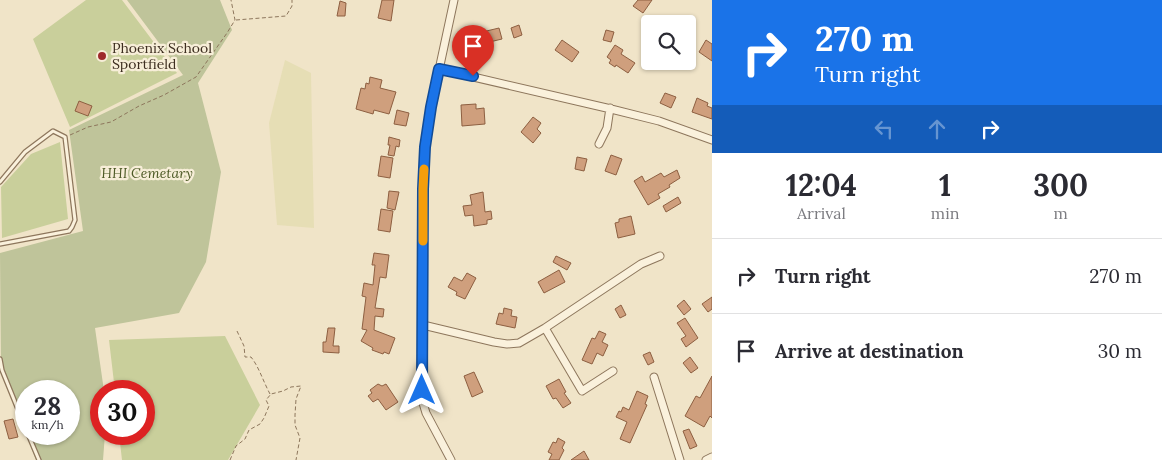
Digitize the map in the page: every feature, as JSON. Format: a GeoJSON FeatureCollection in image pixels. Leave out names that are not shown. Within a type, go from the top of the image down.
{"type":"FeatureCollection","features":[{"type":"Feature","properties":{"kind":"street"},"geometry":{"type":"LineString","coordinates":[[452,460],[426,413],[423,403],[422,378],[425,147],[431,107],[454,0]]}},
{"type":"Feature","properties":{"kind":"street"},"geometry":{"type":"LineString","coordinates":[[439,69],[610,108],[712,140]]}},
{"type":"Feature","properties":{"kind":"street"},"geometry":{"type":"LineString","coordinates":[[599,144],[607,128],[610,108]]}},
{"type":"Feature","properties":{"kind":"street"},"geometry":{"type":"LineString","coordinates":[[423,325],[494,342],[519,343],[545,328],[641,264],[660,256]]}},
{"type":"Feature","properties":{"kind":"street"},"geometry":{"type":"LineString","coordinates":[[545,328],[582,391],[613,371]]}},
{"type":"Feature","properties":{"kind":"street"},"geometry":{"type":"LineString","coordinates":[[654,377],[680,460]]}},
{"type":"Feature","properties":{"kind":"street"},"geometry":{"type":"LineString","coordinates":[[706,460],[712,457]]}},
{"type":"Feature","properties":{"kind":"lane"},"geometry":{"type":"LineString","coordinates":[[0,182],[25,152],[53,131],[65,137],[75,220],[72,227],[68,231],[0,244]]}},
{"type":"Feature","properties":{"kind":"lane"},"geometry":{"type":"LineString","coordinates":[[0,359],[2,370],[15,402]]}},
{"type":"Feature","properties":{"kind":"lane"},"geometry":{"type":"LineString","coordinates":[[33,445],[39,460]]}},
{"type":"Feature","properties":{"kind":"path"},"geometry":{"type":"LineString","coordinates":[[65,137],[88,127],[111,122],[196,77],[228,34],[235,20],[231,0]]}},
{"type":"Feature","properties":{"kind":"path"},"geometry":{"type":"LineString","coordinates":[[235,20],[286,16],[292,6],[292,0]]}},
{"type":"Feature","properties":{"kind":"path"},"geometry":{"type":"LineString","coordinates":[[237,332],[244,346],[245,357],[251,357],[258,365],[258,371],[271,394]]}},
{"type":"Feature","properties":{"kind":"path"},"geometry":{"type":"LineString","coordinates":[[230,460],[236,446],[245,439],[249,430],[260,424],[264,418],[269,406],[266,400],[271,394],[300,386],[296,399],[295,414],[295,425],[300,438],[296,460]]}},
{"type":"Feature","properties":{"kind":"shaded area"},"geometry":{"type":"Polygon","coordinates":[[[285,60],[311,73],[314,228],[277,225],[269,123],[285,60]]]}},
{"type":"Feature","properties":{"kind":"green space","name":"Phoenix School Sportfield"},"geometry":{"type":"Polygon","coordinates":[[[86,0],[122,0],[177,73],[70,127],[33,39],[86,0]]]}},
{"type":"Feature","properties":{"kind":"green space","name":"HHI Cemetary"},"geometry":{"type":"Polygon","coordinates":[[[127,0],[220,0],[232,30],[198,83],[221,172],[206,262],[179,313],[95,328],[102,380],[90,380],[90,445],[104,445],[103,460],[36,460],[30,445],[80,445],[80,380],[15,380],[15,406],[1,370],[0,253],[83,231],[69,130],[183,75],[127,0]]]}},
{"type":"Feature","properties":{"kind":"green space"},"geometry":{"type":"Polygon","coordinates":[[[60,142],[68,219],[2,238],[1,187],[31,154],[60,142]]]}},
{"type":"Feature","properties":{"kind":"green space"},"geometry":{"type":"Polygon","coordinates":[[[225,336],[260,405],[228,460],[122,460],[120,445],[155,445],[155,380],[114,380],[109,340],[225,336]]]}},
{"type":"Feature","properties":{"kind":"building"},"geometry":{"type":"Polygon","coordinates":[[[382,0],[394,0],[391,21],[378,18],[382,0]]]}},
{"type":"Feature","properties":{"kind":"building"},"geometry":{"type":"Polygon","coordinates":[[[638,0],[652,0],[643,13],[633,6],[638,0]]]}},
{"type":"Feature","properties":{"kind":"building"},"geometry":{"type":"Polygon","coordinates":[[[340,1],[346,3],[345,16],[337,16],[340,1]]]}},
{"type":"Feature","properties":{"kind":"building"},"geometry":{"type":"Polygon","coordinates":[[[519,25],[522,35],[514,38],[511,28],[519,25]]]}},
{"type":"Feature","properties":{"kind":"building"},"geometry":{"type":"Polygon","coordinates":[[[499,28],[502,39],[477,45],[474,34],[499,28]]]}},
{"type":"Feature","properties":{"kind":"building"},"geometry":{"type":"Polygon","coordinates":[[[606,30],[614,32],[611,42],[603,40],[606,30]]]}},
{"type":"Feature","properties":{"kind":"building"},"geometry":{"type":"Polygon","coordinates":[[[562,40],[579,52],[572,62],[555,50],[562,40]]]}},
{"type":"Feature","properties":{"kind":"building"},"geometry":{"type":"Polygon","coordinates":[[[706,40],[712,44],[712,61],[699,52],[706,40]]]}},
{"type":"Feature","properties":{"kind":"building"},"geometry":{"type":"Polygon","coordinates":[[[615,45],[623,50],[621,54],[635,63],[628,73],[609,63],[611,60],[607,57],[615,45]]]}},
{"type":"Feature","properties":{"kind":"building"},"geometry":{"type":"Polygon","coordinates":[[[370,77],[382,80],[380,88],[396,92],[389,114],[374,110],[373,114],[356,109],[361,88],[365,89],[366,83],[369,84],[370,77]]]}},
{"type":"Feature","properties":{"kind":"building"},"geometry":{"type":"Polygon","coordinates":[[[665,93],[676,97],[671,108],[660,103],[665,93]]]}},
{"type":"Feature","properties":{"kind":"building"},"geometry":{"type":"Polygon","coordinates":[[[697,98],[708,103],[707,106],[712,108],[712,119],[692,112],[697,98]]]}},
{"type":"Feature","properties":{"kind":"building"},"geometry":{"type":"Polygon","coordinates":[[[79,101],[92,106],[88,116],[75,111],[79,101]]]}},
{"type":"Feature","properties":{"kind":"building"},"geometry":{"type":"Polygon","coordinates":[[[476,104],[476,109],[484,108],[485,124],[462,126],[461,105],[476,104]]]}},
{"type":"Feature","properties":{"kind":"building"},"geometry":{"type":"Polygon","coordinates":[[[397,110],[409,113],[406,126],[394,124],[397,110]]]}},
{"type":"Feature","properties":{"kind":"building"},"geometry":{"type":"Polygon","coordinates":[[[533,117],[541,123],[537,129],[541,133],[533,143],[521,132],[533,117]]]}},
{"type":"Feature","properties":{"kind":"building"},"geometry":{"type":"Polygon","coordinates":[[[389,137],[400,140],[399,147],[396,146],[394,156],[388,155],[389,137]]]}},
{"type":"Feature","properties":{"kind":"building"},"geometry":{"type":"Polygon","coordinates":[[[611,155],[622,159],[616,175],[605,171],[611,155]]]}},
{"type":"Feature","properties":{"kind":"building"},"geometry":{"type":"Polygon","coordinates":[[[381,156],[393,158],[390,178],[378,176],[381,156]]]}},
{"type":"Feature","properties":{"kind":"building"},"geometry":{"type":"Polygon","coordinates":[[[577,157],[587,159],[584,171],[575,169],[577,157]]]}},
{"type":"Feature","properties":{"kind":"building"},"geometry":{"type":"Polygon","coordinates":[[[677,170],[680,178],[658,194],[660,198],[648,205],[634,181],[642,176],[645,182],[661,173],[664,177],[677,170]]]}},
{"type":"Feature","properties":{"kind":"building"},"geometry":{"type":"Polygon","coordinates":[[[389,191],[399,192],[395,210],[387,208],[389,191]]]}},
{"type":"Feature","properties":{"kind":"building"},"geometry":{"type":"Polygon","coordinates":[[[483,192],[485,212],[491,211],[492,219],[487,220],[487,224],[474,226],[473,215],[465,216],[463,206],[472,205],[470,195],[483,192]]]}},
{"type":"Feature","properties":{"kind":"building"},"geometry":{"type":"Polygon","coordinates":[[[678,197],[681,203],[666,212],[663,206],[678,197]]]}},
{"type":"Feature","properties":{"kind":"building"},"geometry":{"type":"Polygon","coordinates":[[[381,209],[393,211],[390,232],[378,230],[381,209]]]}},
{"type":"Feature","properties":{"kind":"building"},"geometry":{"type":"Polygon","coordinates":[[[631,216],[635,234],[618,238],[615,223],[619,222],[619,219],[631,216]]]}},
{"type":"Feature","properties":{"kind":"building"},"geometry":{"type":"Polygon","coordinates":[[[374,253],[389,255],[386,278],[380,277],[375,308],[384,309],[383,317],[375,316],[374,330],[395,338],[389,354],[372,350],[373,348],[361,341],[367,330],[362,329],[366,297],[362,296],[364,283],[373,285],[375,265],[372,265],[374,253]]]}},
{"type":"Feature","properties":{"kind":"building"},"geometry":{"type":"Polygon","coordinates":[[[556,256],[571,263],[567,270],[553,262],[556,256]]]}},
{"type":"Feature","properties":{"kind":"building"},"geometry":{"type":"Polygon","coordinates":[[[559,270],[565,282],[544,293],[538,282],[559,270]]]}},
{"type":"Feature","properties":{"kind":"building"},"geometry":{"type":"Polygon","coordinates":[[[467,273],[476,278],[465,299],[456,295],[457,292],[448,287],[454,277],[462,281],[467,273]]]}},
{"type":"Feature","properties":{"kind":"building"},"geometry":{"type":"Polygon","coordinates":[[[712,297],[712,309],[708,312],[702,304],[712,297]]]}},
{"type":"Feature","properties":{"kind":"building"},"geometry":{"type":"Polygon","coordinates":[[[684,300],[691,309],[684,315],[677,306],[684,300]]]}},
{"type":"Feature","properties":{"kind":"building"},"geometry":{"type":"Polygon","coordinates":[[[621,305],[626,315],[620,318],[615,309],[621,305]]]}},
{"type":"Feature","properties":{"kind":"building"},"geometry":{"type":"Polygon","coordinates":[[[504,308],[512,310],[511,316],[517,317],[515,328],[496,324],[499,313],[503,314],[504,308]]]}},
{"type":"Feature","properties":{"kind":"building"},"geometry":{"type":"Polygon","coordinates":[[[685,318],[698,338],[686,347],[681,339],[686,336],[677,323],[685,318]]]}},
{"type":"Feature","properties":{"kind":"building"},"geometry":{"type":"Polygon","coordinates":[[[328,328],[335,328],[333,346],[339,346],[339,353],[323,352],[323,342],[326,342],[328,328]]]}},
{"type":"Feature","properties":{"kind":"building"},"geometry":{"type":"Polygon","coordinates":[[[599,331],[606,334],[602,342],[608,345],[603,356],[597,353],[592,364],[582,360],[592,338],[595,339],[599,331]]]}},
{"type":"Feature","properties":{"kind":"building"},"geometry":{"type":"Polygon","coordinates":[[[650,352],[654,362],[648,365],[643,355],[650,352]]]}},
{"type":"Feature","properties":{"kind":"building"},"geometry":{"type":"Polygon","coordinates":[[[690,357],[698,368],[691,373],[683,363],[690,357]]]}},
{"type":"Feature","properties":{"kind":"building"},"geometry":{"type":"Polygon","coordinates":[[[474,372],[483,392],[472,397],[464,376],[474,372]]]}},
{"type":"Feature","properties":{"kind":"building"},"geometry":{"type":"Polygon","coordinates":[[[712,376],[712,418],[710,416],[704,427],[685,416],[696,396],[700,398],[712,376]]]}},
{"type":"Feature","properties":{"kind":"building"},"geometry":{"type":"Polygon","coordinates":[[[559,379],[566,392],[564,393],[571,403],[563,408],[556,398],[553,399],[546,386],[559,379]]]}},
{"type":"Feature","properties":{"kind":"building"},"geometry":{"type":"Polygon","coordinates":[[[378,384],[382,386],[386,384],[398,402],[386,410],[378,399],[373,402],[368,396],[372,393],[370,390],[378,384]]]}},
{"type":"Feature","properties":{"kind":"building"},"geometry":{"type":"Polygon","coordinates":[[[637,391],[648,396],[645,404],[647,405],[630,443],[620,439],[627,422],[616,417],[623,407],[629,410],[637,391]]]}},
{"type":"Feature","properties":{"kind":"building"},"geometry":{"type":"Polygon","coordinates":[[[13,419],[15,438],[9,439],[4,421],[13,419]]]}},
{"type":"Feature","properties":{"kind":"building"},"geometry":{"type":"Polygon","coordinates":[[[689,429],[697,446],[690,449],[683,431],[689,429]]]}},
{"type":"Feature","properties":{"kind":"building"},"geometry":{"type":"Polygon","coordinates":[[[558,438],[565,442],[562,448],[564,450],[559,460],[549,460],[552,454],[548,452],[553,442],[556,443],[558,438]]]}},
{"type":"Feature","properties":{"kind":"building"},"geometry":{"type":"Polygon","coordinates":[[[584,451],[589,460],[571,460],[584,451]]]}},
{"type":"Feature","properties":{"kind":"slow traffic"},"geometry":{"type":"LineString","coordinates":[[423,241],[424,169]]}},
{"type":"Feature","properties":{"kind":"place","name":"Phoenix School Sportfield"},"geometry":{"type":"Point","coordinates":[102,56]}},
{"type":"Feature","properties":{"kind":"route"},"geometry":{"type":"LineString","coordinates":[[422,390],[423,189],[425,147],[431,107],[439,69],[473,76]]}}]}
